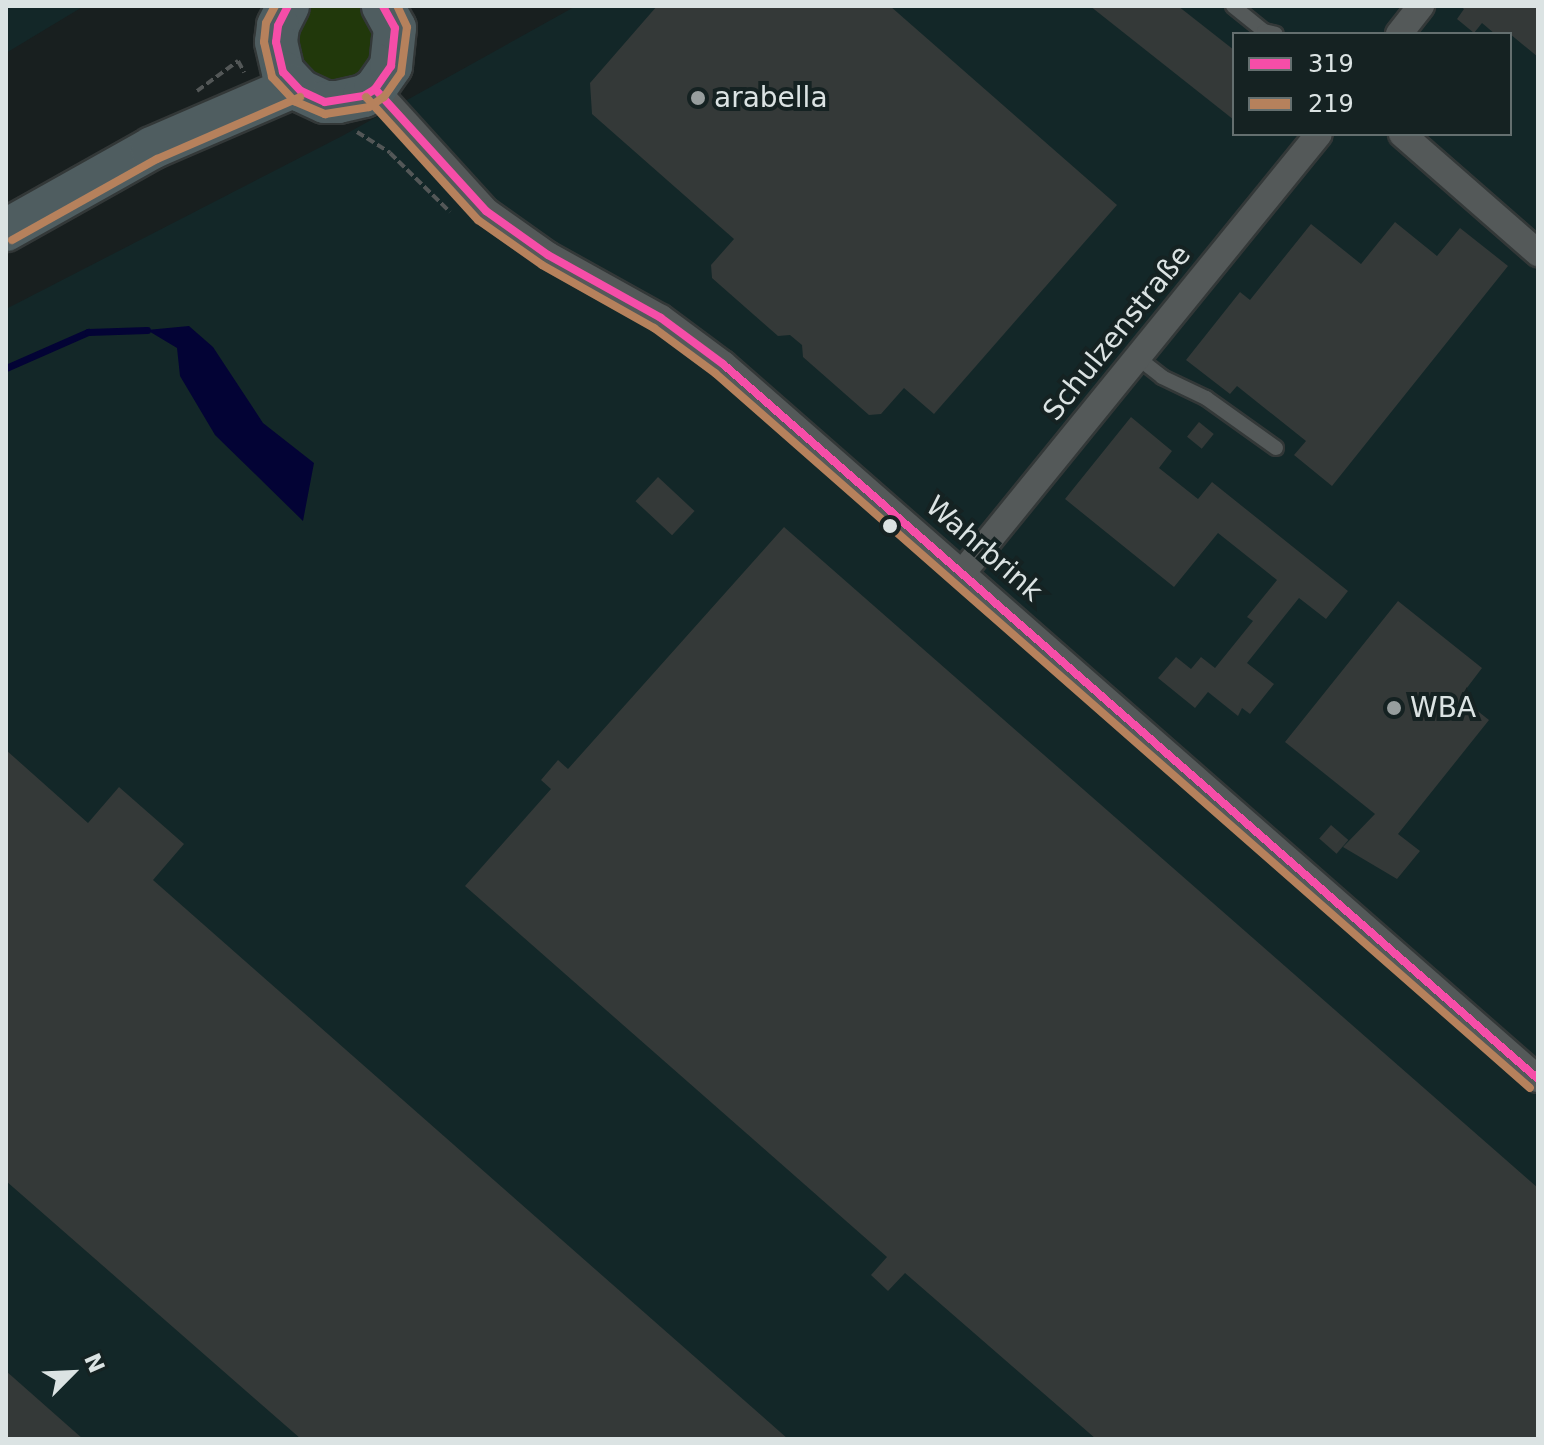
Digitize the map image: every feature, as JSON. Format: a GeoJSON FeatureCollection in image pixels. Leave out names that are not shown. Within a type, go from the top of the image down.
{"type":"FeatureCollection","features":[{"type":"Feature","properties":{"kind":"main road"},"geometry":{"type":"LineString","coordinates":[[273,72],[278,26],[288,6]]}},
{"type":"Feature","properties":{"kind":"main road"},"geometry":{"type":"LineString","coordinates":[[273,72],[313,98],[338,102],[364,96],[375,89],[391,66],[400,13]]}},
{"type":"Feature","properties":{"kind":"main road"},"geometry":{"type":"LineString","coordinates":[[6,230],[152,148],[273,72]]}},
{"type":"Feature","properties":{"kind":"street"},"geometry":{"type":"LineString","coordinates":[[1401,32],[1421,6]]}},
{"type":"Feature","properties":{"kind":"street","name":"Wahrbrink"},"geometry":{"type":"LineString","coordinates":[[375,89],[486,211],[548,255],[661,318],[703,348],[963,572],[1538,1079]]}},
{"type":"Feature","properties":{"kind":"street","name":"Schulzenstraße"},"geometry":{"type":"LineString","coordinates":[[963,572],[1317,136]]}},
{"type":"Feature","properties":{"kind":"street"},"geometry":{"type":"LineString","coordinates":[[1404,136],[1538,253]]}},
{"type":"Feature","properties":{"kind":"lane"},"geometry":{"type":"LineString","coordinates":[[1233,6],[1268,32]]}},
{"type":"Feature","properties":{"kind":"lane"},"geometry":{"type":"LineString","coordinates":[[1138,358],[1162,377],[1206,398],[1276,448]]}},
{"type":"Feature","properties":{"kind":"path"},"geometry":{"type":"LineString","coordinates":[[189,97],[238,61],[273,72]]}},
{"type":"Feature","properties":{"kind":"path"},"geometry":{"type":"LineString","coordinates":[[352,131],[363,134],[390,153],[454,216]]}},
{"type":"Feature","properties":{"kind":"shaded area"},"geometry":{"type":"Polygon","coordinates":[[[6,6],[84,6],[6,53],[6,6]]]}},
{"type":"Feature","properties":{"kind":"shaded area"},"geometry":{"type":"Polygon","coordinates":[[[576,6],[1538,6],[1538,1439],[6,1439],[6,309],[344,135],[576,6]]]}},
{"type":"Feature","properties":{"kind":"shaded area"},"geometry":{"type":"Polygon","coordinates":[[[189,326],[213,347],[263,423],[314,463],[303,521],[215,435],[180,376],[177,348],[147,330],[189,326]]]}},
{"type":"Feature","properties":{"kind":"green space"},"geometry":{"type":"Polygon","coordinates":[[[306,6],[366,6],[383,50],[355,87],[308,83],[291,27],[306,6]]]}},
{"type":"Feature","properties":{"kind":"building"},"geometry":{"type":"Polygon","coordinates":[[[657,6],[890,6],[1117,205],[934,414],[904,388],[881,414],[869,415],[803,357],[802,345],[790,335],[778,336],[712,278],[711,265],[734,239],[592,114],[590,83],[657,6]]]}},
{"type":"Feature","properties":{"kind":"building"},"geometry":{"type":"Polygon","coordinates":[[[1090,6],[1178,6],[1232,48],[1232,118],[1090,6]]]}},
{"type":"Feature","properties":{"kind":"building"},"geometry":{"type":"Polygon","coordinates":[[[1460,6],[1538,6],[1538,57],[1512,36],[1512,32],[1493,32],[1482,23],[1473,32],[1457,19],[1464,9],[1460,6]]]}},
{"type":"Feature","properties":{"kind":"building"},"geometry":{"type":"Polygon","coordinates":[[[1395,222],[1437,256],[1460,228],[1508,266],[1332,486],[1294,455],[1306,441],[1237,386],[1230,394],[1186,360],[1240,292],[1250,300],[1311,224],[1361,264],[1395,222]]]}},
{"type":"Feature","properties":{"kind":"building"},"geometry":{"type":"Polygon","coordinates":[[[1131,417],[1172,451],[1159,468],[1198,499],[1212,482],[1348,591],[1326,619],[1299,598],[1247,663],[1274,684],[1250,714],[1242,708],[1238,716],[1208,692],[1195,708],[1158,678],[1176,657],[1191,669],[1201,657],[1215,668],[1253,621],[1247,617],[1277,580],[1218,533],[1174,587],[1065,499],[1131,417]]]}},
{"type":"Feature","properties":{"kind":"building"},"geometry":{"type":"Polygon","coordinates":[[[1199,422],[1214,434],[1202,449],[1187,437],[1199,422]]]}},
{"type":"Feature","properties":{"kind":"building"},"geometry":{"type":"Polygon","coordinates":[[[658,477],[695,511],[672,535],[635,501],[658,477]]]}},
{"type":"Feature","properties":{"kind":"building"},"geometry":{"type":"Polygon","coordinates":[[[784,527],[1538,1188],[1538,1439],[1096,1439],[905,1273],[888,1291],[871,1275],[887,1257],[465,886],[551,789],[541,780],[558,760],[568,769],[784,527]]]}},
{"type":"Feature","properties":{"kind":"building","name":"WBA"},"geometry":{"type":"Polygon","coordinates":[[[1398,601],[1482,668],[1460,697],[1489,720],[1398,834],[1420,851],[1397,879],[1343,847],[1375,814],[1285,742],[1398,601]]]}},
{"type":"Feature","properties":{"kind":"building"},"geometry":{"type":"Polygon","coordinates":[[[6,750],[88,823],[119,787],[184,844],[153,880],[788,1439],[301,1439],[6,1181],[6,750]]]}},
{"type":"Feature","properties":{"kind":"building"},"geometry":{"type":"Polygon","coordinates":[[[1331,825],[1348,840],[1337,854],[1319,839],[1331,825]]]}},
{"type":"Feature","properties":{"kind":"building"},"geometry":{"type":"Polygon","coordinates":[[[6,1371],[83,1439],[6,1439],[6,1371]]]}},
{"type":"Feature","properties":{"kind":"waterway"},"geometry":{"type":"LineString","coordinates":[[6,368],[88,332],[147,330]]}},
{"type":"Feature","properties":{"kind":"transit line","name":"219"},"geometry":{"type":"LineString","coordinates":[[275,6],[266,23],[264,42],[272,77],[294,101],[325,114],[369,107],[384,97],[401,73],[407,27],[397,6]]}},
{"type":"Feature","properties":{"kind":"transit line","name":"319"},"geometry":{"type":"LineString","coordinates":[[288,6],[278,26],[276,42],[283,72],[301,91],[325,102],[364,96],[375,89],[391,66],[395,28],[383,6]]}},
{"type":"Feature","properties":{"kind":"transit line","name":"319"},"geometry":{"type":"LineString","coordinates":[[375,89],[486,211],[548,255],[661,318],[723,364],[1538,1079]]}},
{"type":"Feature","properties":{"kind":"transit line","name":"219"},"geometry":{"type":"LineString","coordinates":[[12,240],[157,159],[300,97]]}},
{"type":"Feature","properties":{"kind":"transit line","name":"219"},"geometry":{"type":"LineString","coordinates":[[366,97],[478,220],[542,265],[654,328],[715,373],[1530,1088]]}},
{"type":"Feature","properties":{"kind":"place","name":"arabella"},"geometry":{"type":"Point","coordinates":[698,98]}},
{"type":"Feature","properties":{"kind":"place","name":"WBA"},"geometry":{"type":"Point","coordinates":[1394,708]}}]}
